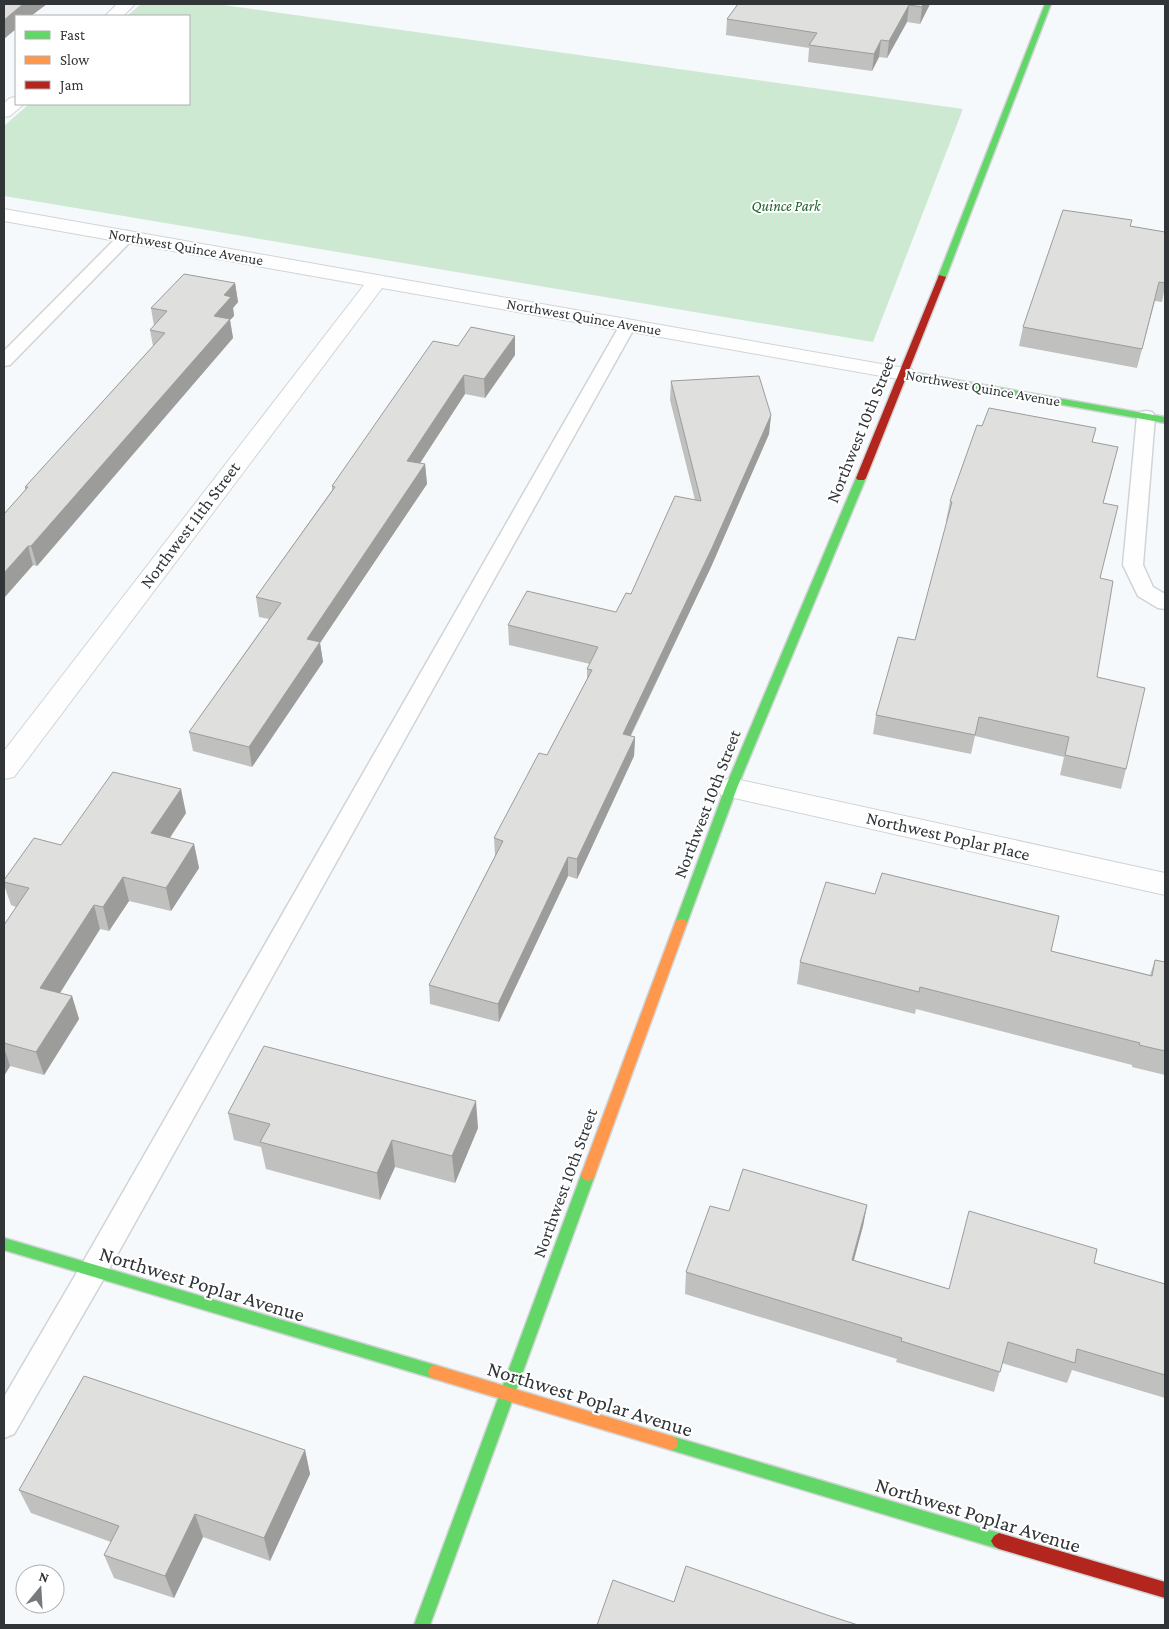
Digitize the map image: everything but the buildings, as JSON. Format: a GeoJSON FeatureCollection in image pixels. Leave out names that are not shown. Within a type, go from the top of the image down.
{"type":"FeatureCollection","features":[{"type":"Feature","properties":{"kind":"street"},"geometry":{"type":"LineString","coordinates":[[114,15],[126,4]]}},
{"type":"Feature","properties":{"kind":"street","name":"Northwest 10th Street"},"geometry":{"type":"LineString","coordinates":[[422,1625],[731,788],[904,374],[1048,4]]}},
{"type":"Feature","properties":{"kind":"street"},"geometry":{"type":"LineString","coordinates":[[4,112],[15,103]]}},
{"type":"Feature","properties":{"kind":"street","name":"Northwest Quince Avenue"},"geometry":{"type":"LineString","coordinates":[[4,215],[1165,420]]}},
{"type":"Feature","properties":{"kind":"street","name":"Northwest 11th Street"},"geometry":{"type":"LineString","coordinates":[[4,770],[377,281]]}},
{"type":"Feature","properties":{"kind":"street","name":"Northwest Poplar Place"},"geometry":{"type":"LineString","coordinates":[[731,788],[1165,884]]}},
{"type":"Feature","properties":{"kind":"street","name":"Northwest Poplar Avenue"},"geometry":{"type":"LineString","coordinates":[[4,1244],[1165,1590]]}},
{"type":"Feature","properties":{"kind":"lane"},"geometry":{"type":"LineString","coordinates":[[4,361],[127,236]]}},
{"type":"Feature","properties":{"kind":"lane"},"geometry":{"type":"LineString","coordinates":[[4,1424],[93,1271],[628,325]]}},
{"type":"Feature","properties":{"kind":"lane"},"geometry":{"type":"LineString","coordinates":[[1146,416],[1133,565],[1145,590],[1165,603]]}},
{"type":"Feature","properties":{"kind":"green space","name":"Quince Park"},"geometry":{"type":"Polygon","coordinates":[[[141,4],[216,4],[963,109],[873,342],[4,196],[4,126],[28,105],[190,105],[190,15],[128,15],[141,4]]]}},
{"type":"Feature","properties":{"kind":"traffic: fast"},"geometry":{"type":"LineString","coordinates":[[942,277],[1048,4]]}},
{"type":"Feature","properties":{"kind":"traffic: fast"},"geometry":{"type":"LineString","coordinates":[[904,374],[1165,420]]}},
{"type":"Feature","properties":{"kind":"traffic: fast"},"geometry":{"type":"LineString","coordinates":[[681,923],[731,788],[861,478]]}},
{"type":"Feature","properties":{"kind":"traffic: fast"},"geometry":{"type":"LineString","coordinates":[[422,1625],[588,1175]]}},
{"type":"Feature","properties":{"kind":"traffic: fast"},"geometry":{"type":"LineString","coordinates":[[4,1244],[435,1372]]}},
{"type":"Feature","properties":{"kind":"traffic: fast"},"geometry":{"type":"LineString","coordinates":[[671,1443],[999,1541]]}},
{"type":"Feature","properties":{"kind":"traffic: slow"},"geometry":{"type":"LineString","coordinates":[[588,1175],[681,923]]}},
{"type":"Feature","properties":{"kind":"traffic: slow"},"geometry":{"type":"LineString","coordinates":[[435,1372],[671,1443]]}},
{"type":"Feature","properties":{"kind":"traffic: jam"},"geometry":{"type":"LineString","coordinates":[[861,478],[942,277]]}},
{"type":"Feature","properties":{"kind":"traffic: jam"},"geometry":{"type":"LineString","coordinates":[[999,1541],[1165,1590]]}}]}
